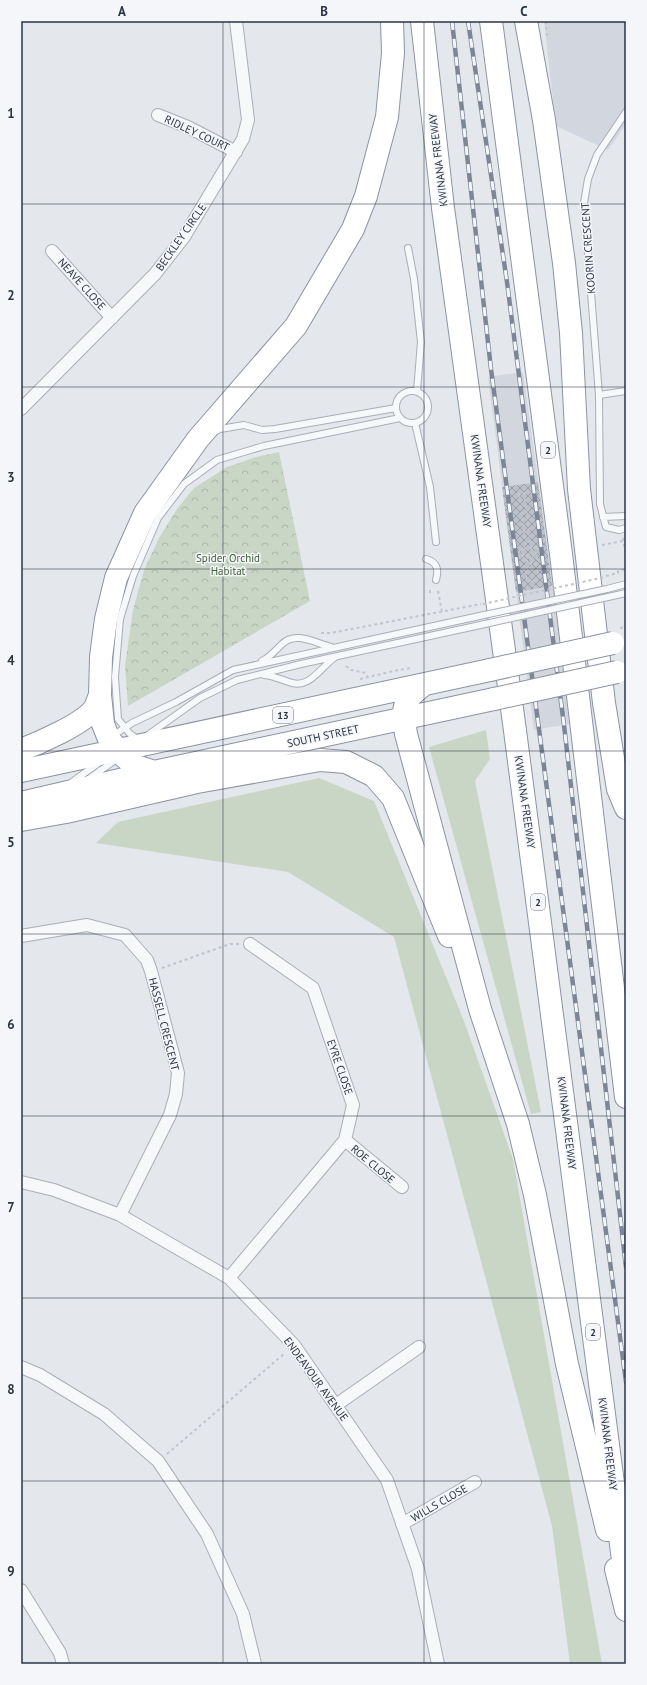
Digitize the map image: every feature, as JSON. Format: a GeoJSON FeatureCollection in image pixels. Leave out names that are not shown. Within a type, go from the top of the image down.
{"type":"FeatureCollection","features":[{"type":"Feature","properties":{"kind":"highway"},"geometry":{"type":"LineString","coordinates":[[154,772],[136,766],[116,745],[103,724],[100,694],[101,657],[106,619],[116,578],[145,513],[198,439],[296,326],[353,229],[366,196],[387,117],[393,53],[392,21]]}},
{"type":"Feature","properties":{"kind":"highway","name":"KWINANA FREEWAY"},"geometry":{"type":"LineString","coordinates":[[422,21],[444,216],[514,723],[626,1583]]}},
{"type":"Feature","properties":{"kind":"highway","name":"2"},"geometry":{"type":"LineString","coordinates":[[491,21],[562,562],[626,1097]]}},
{"type":"Feature","properties":{"kind":"highway"},"geometry":{"type":"LineString","coordinates":[[526,21],[544,120],[564,263],[571,333],[579,489],[604,703],[618,789],[626,808]]}},
{"type":"Feature","properties":{"kind":"highway","name":"13"},"geometry":{"type":"LineString","coordinates":[[21,771],[116,745],[426,684],[619,642]]}},
{"type":"Feature","properties":{"kind":"highway","name":"SOUTH STREET"},"geometry":{"type":"LineString","coordinates":[[21,803],[154,772],[621,671]]}},
{"type":"Feature","properties":{"kind":"highway"},"geometry":{"type":"LineString","coordinates":[[426,684],[413,692],[407,699],[404,718],[406,734],[480,1009],[518,1124],[533,1188],[567,1364],[626,1610]]}},
{"type":"Feature","properties":{"kind":"highway"},"geometry":{"type":"LineString","coordinates":[[21,750],[36,744],[78,722],[94,709],[100,694]]}},
{"type":"Feature","properties":{"kind":"highway"},"geometry":{"type":"LineString","coordinates":[[21,820],[66,812],[197,782],[320,760],[346,762],[374,776],[393,798],[431,894],[480,1009]]}},
{"type":"Feature","properties":{"kind":"street","name":"BECKLEY CIRCLE"},"geometry":{"type":"LineString","coordinates":[[21,409],[155,274],[179,243],[244,139],[248,120],[236,21]]}},
{"type":"Feature","properties":{"kind":"street","name":"RIDLEY COURT"},"geometry":{"type":"LineString","coordinates":[[158,115],[188,127],[236,152]]}},
{"type":"Feature","properties":{"kind":"street","name":"NEAVE CLOSE"},"geometry":{"type":"LineString","coordinates":[[52,251],[112,318]]}},
{"type":"Feature","properties":{"kind":"street","name":"HASSELL CRESCENT"},"geometry":{"type":"LineString","coordinates":[[21,936],[87,925],[125,935],[147,960],[151,971],[178,1073],[176,1094],[170,1115],[120,1215]]}},
{"type":"Feature","properties":{"kind":"street","name":"EYRE CLOSE"},"geometry":{"type":"LineString","coordinates":[[229,1278],[345,1140],[353,1105],[312,988],[250,944]]}},
{"type":"Feature","properties":{"kind":"street","name":"ROE CLOSE"},"geometry":{"type":"LineString","coordinates":[[345,1140],[402,1188]]}},
{"type":"Feature","properties":{"kind":"street","name":"ENDEAVOUR AVENUE"},"geometry":{"type":"LineString","coordinates":[[21,1182],[54,1190],[120,1215],[229,1278],[294,1345],[387,1480],[418,1569],[438,1664]]}},
{"type":"Feature","properties":{"kind":"street"},"geometry":{"type":"LineString","coordinates":[[336,1405],[419,1346]]}},
{"type":"Feature","properties":{"kind":"street"},"geometry":{"type":"LineString","coordinates":[[21,1367],[40,1375],[104,1414],[158,1461],[207,1534],[243,1614],[255,1664]]}},
{"type":"Feature","properties":{"kind":"street","name":"WILLS CLOSE"},"geometry":{"type":"LineString","coordinates":[[402,1524],[475,1482]]}},
{"type":"Feature","properties":{"kind":"street"},"geometry":{"type":"LineString","coordinates":[[21,1590],[60,1654],[63,1664]]}},
{"type":"Feature","properties":{"kind":"lane","name":"KOORIN CRESCENT"},"geometry":{"type":"LineString","coordinates":[[603,517],[600,504],[599,395],[584,203],[588,179],[597,155],[626,112]]}},
{"type":"Feature","properties":{"kind":"lane"},"geometry":{"type":"LineString","coordinates":[[408,248],[414,279],[421,342],[416,391]]}},
{"type":"Feature","properties":{"kind":"lane"},"geometry":{"type":"LineString","coordinates":[[116,745],[118,719],[115,677],[120,620],[133,576],[158,518],[184,484],[217,460],[264,446],[400,418],[410,423],[415,423],[425,418],[429,408],[426,397],[416,391],[402,394],[398,398],[396,408],[400,418]]}},
{"type":"Feature","properties":{"kind":"lane"},"geometry":{"type":"LineString","coordinates":[[599,395],[626,391]]}},
{"type":"Feature","properties":{"kind":"lane"},"geometry":{"type":"LineString","coordinates":[[198,439],[220,429],[244,426],[262,430],[275,429],[396,408]]}},
{"type":"Feature","properties":{"kind":"lane"},"geometry":{"type":"LineString","coordinates":[[344,417],[354,420],[358,427]]}},
{"type":"Feature","properties":{"kind":"lane"},"geometry":{"type":"LineString","coordinates":[[415,423],[430,487],[436,542]]}},
{"type":"Feature","properties":{"kind":"lane"},"geometry":{"type":"LineString","coordinates":[[624,529],[611,529],[606,526],[603,517],[626,516]]}},
{"type":"Feature","properties":{"kind":"lane"},"geometry":{"type":"LineString","coordinates":[[426,559],[436,564],[438,569],[436,580]]}},
{"type":"Feature","properties":{"kind":"lane"},"geometry":{"type":"LineString","coordinates":[[46,797],[88,772],[116,745],[233,670],[626,584]]}},
{"type":"Feature","properties":{"kind":"lane"},"geometry":{"type":"LineString","coordinates":[[46,797],[71,788],[94,776],[116,745],[206,695],[237,680],[336,656],[626,593]]}},
{"type":"Feature","properties":{"kind":"lane"},"geometry":{"type":"LineString","coordinates":[[256,665],[267,659],[287,640],[300,638],[306,639],[334,648]]}},
{"type":"Feature","properties":{"kind":"lane"},"geometry":{"type":"LineString","coordinates":[[306,639],[319,651],[321,660],[318,672]]}},
{"type":"Feature","properties":{"kind":"lane"},"geometry":{"type":"LineString","coordinates":[[278,649],[274,661],[276,670],[283,679]]}},
{"type":"Feature","properties":{"kind":"lane"},"geometry":{"type":"LineString","coordinates":[[259,674],[271,675],[289,682],[302,684],[314,678],[318,672],[336,656]]}},
{"type":"Feature","properties":{"kind":"path"},"geometry":{"type":"LineString","coordinates":[[525,493],[532,556],[533,562],[537,568],[539,579],[527,581],[523,553],[526,546],[518,494],[525,493]]}},
{"type":"Feature","properties":{"kind":"path"},"geometry":{"type":"LineString","coordinates":[[624,529],[623,541],[626,558]]}},
{"type":"Feature","properties":{"kind":"path"},"geometry":{"type":"LineString","coordinates":[[602,545],[623,541]]}},
{"type":"Feature","properties":{"kind":"path"},"geometry":{"type":"LineString","coordinates":[[532,556],[524,556],[520,556],[519,550],[522,549],[523,555],[524,561],[537,559],[536,553],[535,547],[538,547],[539,553],[532,556]]}},
{"type":"Feature","properties":{"kind":"path"},"geometry":{"type":"LineString","coordinates":[[532,556],[535,592]]}},
{"type":"Feature","properties":{"kind":"path"},"geometry":{"type":"LineString","coordinates":[[527,560],[528,570],[535,569],[534,559]]}},
{"type":"Feature","properties":{"kind":"path"},"geometry":{"type":"LineString","coordinates":[[482,604],[618,574],[618,571],[626,569]]}},
{"type":"Feature","properties":{"kind":"path"},"geometry":{"type":"LineString","coordinates":[[438,591],[442,612]]}},
{"type":"Feature","properties":{"kind":"path"},"geometry":{"type":"LineString","coordinates":[[346,666],[351,670],[366,673],[367,677]]}},
{"type":"Feature","properties":{"kind":"path"},"geometry":{"type":"LineString","coordinates":[[151,971],[230,944],[250,944]]}},
{"type":"Feature","properties":{"kind":"path"},"geometry":{"type":"LineString","coordinates":[[158,1461],[294,1345]]}},
{"type":"Feature","properties":{"kind":"shaded area"},"geometry":{"type":"Polygon","coordinates":[[[544,21],[626,21],[626,124],[608,150],[556,126],[544,21]]]}},
{"type":"Feature","properties":{"kind":"shaded area"},"geometry":{"type":"Polygon","coordinates":[[[523,372],[553,586],[569,724],[534,730],[488,377],[523,372]]]}},
{"type":"Feature","properties":{"kind":"green space","name":"Spider Orchid Habitat"},"geometry":{"type":"Polygon","coordinates":[[[279,452],[310,601],[128,706],[125,666],[133,610],[144,570],[159,538],[177,509],[194,488],[227,467],[256,457],[279,452]]]}},
{"type":"Feature","properties":{"kind":"green space"},"geometry":{"type":"Polygon","coordinates":[[[486,730],[490,759],[475,781],[541,1112],[531,1114],[429,747],[486,730]]]}},
{"type":"Feature","properties":{"kind":"green space"},"geometry":{"type":"Polygon","coordinates":[[[319,778],[374,801],[464,1021],[513,1159],[602,1664],[570,1664],[552,1526],[394,937],[288,872],[96,843],[118,822],[319,778]]]}},
{"type":"Feature","properties":{"kind":"building"},"geometry":{"type":"Polygon","coordinates":[[[538,482],[552,586],[516,592],[502,487],[538,482]]]}},
{"type":"Feature","properties":{"kind":"railway"},"geometry":{"type":"LineString","coordinates":[[452,21],[491,369],[626,1382]]}},
{"type":"Feature","properties":{"kind":"railway"},"geometry":{"type":"LineString","coordinates":[[468,21],[507,282],[564,725],[626,1267]]}}]}
